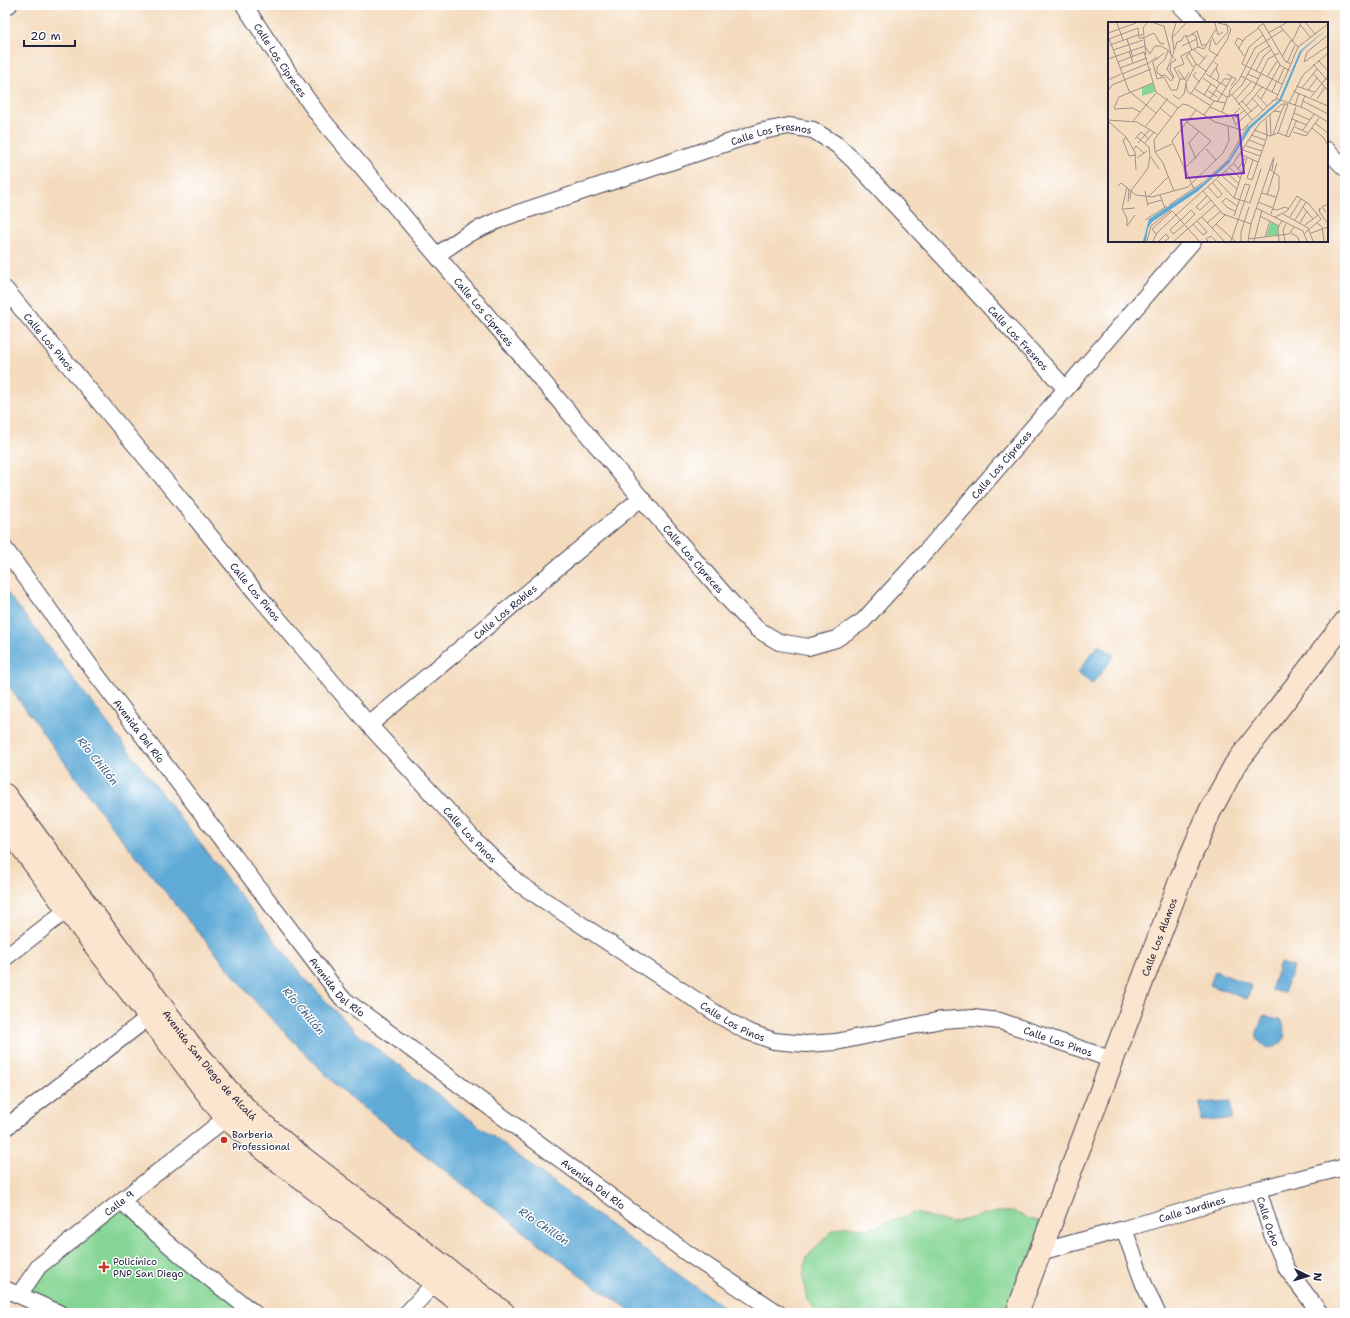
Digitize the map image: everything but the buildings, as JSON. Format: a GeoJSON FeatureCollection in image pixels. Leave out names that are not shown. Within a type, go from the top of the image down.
{"type":"FeatureCollection","features":[{"type":"Feature","properties":{"kind":"main road","name":"Calle Los Alamos"},"geometry":{"type":"LineString","coordinates":[[1017,1313],[1051,1219],[1182,876],[1210,811],[1235,765],[1345,622]]}},
{"type":"Feature","properties":{"kind":"main road","name":"Avenida San Diego de Alcalá"},"geometry":{"type":"LineString","coordinates":[[5,796],[148,1017],[226,1118],[272,1156],[441,1276],[504,1313]]}},
{"type":"Feature","properties":{"kind":"main road","name":"Avenida San Diego de Alcalá"},"geometry":{"type":"LineString","coordinates":[[5,824],[75,904],[227,1089],[252,1115],[441,1276],[474,1313]]}},
{"type":"Feature","properties":{"kind":"main road"},"geometry":{"type":"LineString","coordinates":[[1029,1281],[1031,1313]]}},
{"type":"Feature","properties":{"kind":"street"},"geometry":{"type":"LineString","coordinates":[[5,6],[9,5]]}},
{"type":"Feature","properties":{"kind":"street","name":"Calle Los Cipreces"},"geometry":{"type":"LineString","coordinates":[[244,5],[287,72],[320,117],[641,498],[730,601],[757,629],[779,642],[808,647],[836,639],[863,621],[930,547],[1192,242]]}},
{"type":"Feature","properties":{"kind":"street"},"geometry":{"type":"LineString","coordinates":[[1180,5],[1197,22]]}},
{"type":"Feature","properties":{"kind":"street","name":"Calle Los Fresnos"},"geometry":{"type":"LineString","coordinates":[[437,255],[466,235],[503,218],[756,133],[788,126],[813,130],[836,145],[854,161],[1066,389]]}},
{"type":"Feature","properties":{"kind":"street"},"geometry":{"type":"LineString","coordinates":[[1328,151],[1345,168]]}},
{"type":"Feature","properties":{"kind":"street","name":"Calle Los Pinos"},"geometry":{"type":"LineString","coordinates":[[5,289],[172,489],[257,594],[369,725],[480,846],[518,883],[717,1014],[746,1031],[774,1041],[806,1044],[836,1042],[941,1020],[973,1018],[1000,1021],[1113,1060]]}},
{"type":"Feature","properties":{"kind":"street","name":"Calle Los Robles"},"geometry":{"type":"LineString","coordinates":[[369,725],[641,498]]}},
{"type":"Feature","properties":{"kind":"street","name":"Avenida Del Río"},"geometry":{"type":"LineString","coordinates":[[5,549],[101,680],[342,998],[687,1252],[778,1313]]}},
{"type":"Feature","properties":{"kind":"street"},"geometry":{"type":"LineString","coordinates":[[5,958],[75,904]]}},
{"type":"Feature","properties":{"kind":"street"},"geometry":{"type":"LineString","coordinates":[[5,1128],[148,1017]]}},
{"type":"Feature","properties":{"kind":"street","name":"Calle 9"},"geometry":{"type":"LineString","coordinates":[[12,1292],[39,1266],[226,1118]]}},
{"type":"Feature","properties":{"kind":"street","name":"Calle Jardines"},"geometry":{"type":"LineString","coordinates":[[1040,1252],[1124,1229],[1258,1188],[1345,1166]]}},
{"type":"Feature","properties":{"kind":"street","name":"Calle Ocho"},"geometry":{"type":"LineString","coordinates":[[1258,1188],[1272,1234],[1287,1269],[1320,1313]]}},
{"type":"Feature","properties":{"kind":"street"},"geometry":{"type":"LineString","coordinates":[[122,1201],[139,1219],[254,1313]]}},
{"type":"Feature","properties":{"kind":"street"},"geometry":{"type":"LineString","coordinates":[[1124,1229],[1143,1282],[1157,1313]]}},
{"type":"Feature","properties":{"kind":"street"},"geometry":{"type":"LineString","coordinates":[[407,1313],[441,1276]]}},
{"type":"Feature","properties":{"kind":"street"},"geometry":{"type":"LineString","coordinates":[[12,1292],[59,1313]]}},
{"type":"Feature","properties":{"kind":"green space"},"geometry":{"type":"Polygon","coordinates":[[[121,1208],[245,1313],[73,1313],[27,1293],[46,1270],[121,1208]]]}},
{"type":"Feature","properties":{"kind":"green space"},"geometry":{"type":"Polygon","coordinates":[[[997,1212],[1015,1212],[1043,1223],[1010,1313],[818,1313],[807,1300],[803,1276],[807,1257],[833,1230],[847,1226],[869,1229],[914,1213],[950,1223],[997,1212]]]}},
{"type":"Feature","properties":{"kind":"water","name":"Río Chillón"},"geometry":{"type":"Polygon","coordinates":[[[5,590],[299,972],[355,1032],[607,1223],[732,1313],[634,1313],[589,1282],[341,1090],[260,1007],[112,827],[5,681],[5,590]]]}},
{"type":"Feature","properties":{"kind":"water"},"geometry":{"type":"Polygon","coordinates":[[[1099,644],[1114,656],[1092,684],[1078,672],[1099,644]]]}},
{"type":"Feature","properties":{"kind":"water"},"geometry":{"type":"Polygon","coordinates":[[[1280,963],[1293,967],[1284,993],[1271,990],[1280,963]]]}},
{"type":"Feature","properties":{"kind":"water"},"geometry":{"type":"Polygon","coordinates":[[[1215,971],[1252,986],[1247,999],[1210,985],[1215,971]]]}},
{"type":"Feature","properties":{"kind":"water"},"geometry":{"type":"Polygon","coordinates":[[[1263,1016],[1281,1019],[1285,1034],[1279,1045],[1268,1049],[1257,1038],[1257,1031],[1263,1016]]]}},
{"type":"Feature","properties":{"kind":"water"},"geometry":{"type":"Polygon","coordinates":[[[1231,1101],[1232,1119],[1201,1121],[1200,1103],[1231,1101]]]}},
{"type":"Feature","properties":{"kind":"place","name":"Barberia Professional"},"geometry":{"type":"Point","coordinates":[224,1140]}},
{"type":"Feature","properties":{"kind":"place","name":"Policínico PNP San Diego"},"geometry":{"type":"Point","coordinates":[104,1267]}}]}
